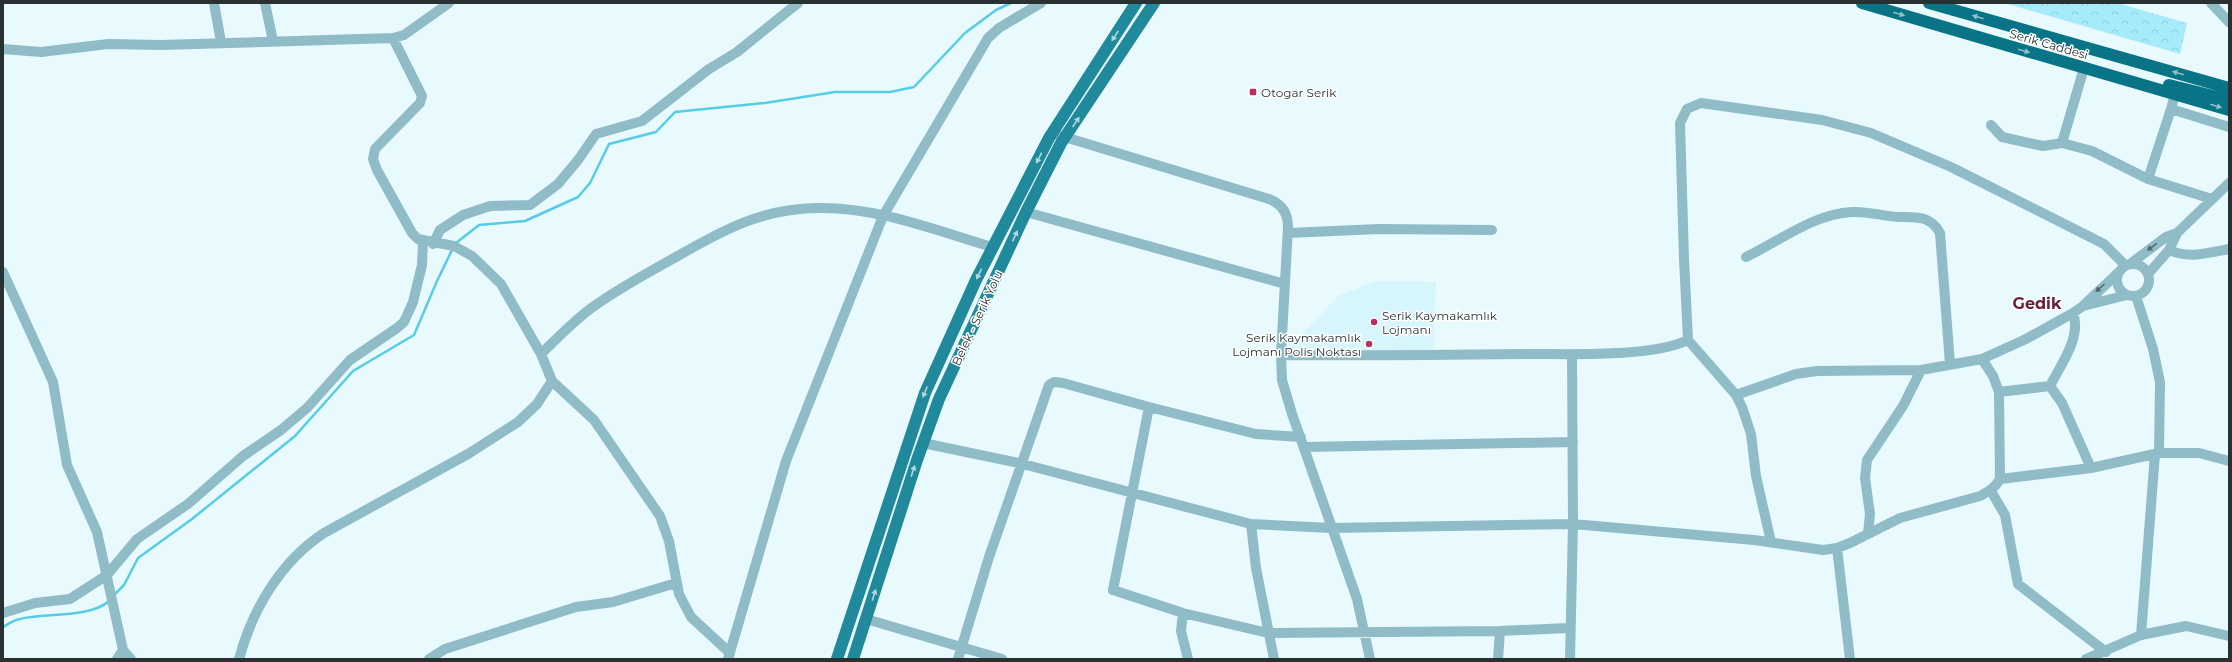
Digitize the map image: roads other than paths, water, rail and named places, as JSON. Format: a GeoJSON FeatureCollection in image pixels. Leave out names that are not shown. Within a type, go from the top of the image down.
{"type":"FeatureCollection","features":[{"type":"Feature","properties":{"kind":"highway","name":"Serik Caddesi"},"geometry":{"type":"LineString","coordinates":[[1862,3],[2229,110]]}},
{"type":"Feature","properties":{"kind":"highway","name":"Serik Caddesi"},"geometry":{"type":"LineString","coordinates":[[1929,3],[2229,88]]}},
{"type":"Feature","properties":{"kind":"highway"},"geometry":{"type":"LineString","coordinates":[[2134,82],[2161,83],[2229,100]]}},
{"type":"Feature","properties":{"kind":"main road","name":"Belek - Serik Yolu"},"geometry":{"type":"LineString","coordinates":[[837,659],[925,392],[992,247],[1052,133],[1136,3]]}},
{"type":"Feature","properties":{"kind":"main road","name":"Belek - Serik Yolu"},"geometry":{"type":"LineString","coordinates":[[854,659],[923,443],[939,399],[1026,212],[1065,137],[1154,3]]}},
{"type":"Feature","properties":{"kind":"street"},"geometry":{"type":"LineString","coordinates":[[214,3],[221,42]]}},
{"type":"Feature","properties":{"kind":"street"},"geometry":{"type":"LineString","coordinates":[[266,3],[273,41]]}},
{"type":"Feature","properties":{"kind":"street"},"geometry":{"type":"LineString","coordinates":[[3,50],[41,52],[108,44],[161,45],[393,38],[404,35],[449,3]]}},
{"type":"Feature","properties":{"kind":"street"},"geometry":{"type":"LineString","coordinates":[[433,244],[440,230],[463,215],[490,206],[530,205],[558,184],[578,160],[596,134],[642,121],[709,69],[737,52],[798,3]]}},
{"type":"Feature","properties":{"kind":"street"},"geometry":{"type":"LineString","coordinates":[[393,38],[422,96],[420,103],[375,149],[373,159],[377,170],[412,233],[418,240],[433,244],[454,246],[472,256],[501,284],[541,354],[552,381],[594,420],[653,503],[665,526],[676,583],[684,605],[691,617],[729,656],[786,461],[883,216],[988,38],[999,28],[1041,3]]}},
{"type":"Feature","properties":{"kind":"street"},"geometry":{"type":"LineString","coordinates":[[2211,3],[2228,18]]}},
{"type":"Feature","properties":{"kind":"street"},"geometry":{"type":"LineString","coordinates":[[2062,143],[2084,68]]}},
{"type":"Feature","properties":{"kind":"street"},"geometry":{"type":"LineString","coordinates":[[2148,178],[2175,94]]}},
{"type":"Feature","properties":{"kind":"street"},"geometry":{"type":"LineString","coordinates":[[1771,542],[1756,476],[1748,420],[1736,395],[1688,340],[1680,123],[1687,109],[1701,103],[1822,120],[1871,133],[1951,167],[2104,244],[2125,267]]}},
{"type":"Feature","properties":{"kind":"street"},"geometry":{"type":"LineString","coordinates":[[2171,109],[2229,127]]}},
{"type":"Feature","properties":{"kind":"street"},"geometry":{"type":"LineString","coordinates":[[1991,125],[2002,137],[2018,142],[2043,146],[2062,143],[2092,151],[2148,178],[2212,199]]}},
{"type":"Feature","properties":{"kind":"street"},"geometry":{"type":"LineString","coordinates":[[1052,133],[1276,201],[1286,214],[1288,233],[1281,355],[1282,380],[1331,528],[1358,599],[1370,659]]}},
{"type":"Feature","properties":{"kind":"street"},"geometry":{"type":"LineString","coordinates":[[2083,306],[2131,295],[2147,288],[2148,274],[2169,250],[2177,233],[2229,183]]}},
{"type":"Feature","properties":{"kind":"street"},"geometry":{"type":"LineString","coordinates":[[541,354],[591,308],[625,286],[725,229],[772,213],[805,208],[846,209],[883,216],[992,247]]}},
{"type":"Feature","properties":{"kind":"street"},"geometry":{"type":"LineString","coordinates":[[1026,212],[1285,284]]}},
{"type":"Feature","properties":{"kind":"street"},"geometry":{"type":"LineString","coordinates":[[1746,257],[1807,224],[1841,213],[1866,212],[1926,219],[1937,227],[1940,233],[1950,364]]}},
{"type":"Feature","properties":{"kind":"street"},"geometry":{"type":"LineString","coordinates":[[1288,233],[1379,228],[1492,230]]}},
{"type":"Feature","properties":{"kind":"street"},"geometry":{"type":"LineString","coordinates":[[1736,395],[1796,374],[1817,370],[1921,370],[1982,359],[2026,339],[2073,313],[2083,306],[2125,267],[2166,237],[2177,233]]}},
{"type":"Feature","properties":{"kind":"street"},"geometry":{"type":"LineString","coordinates":[[3,613],[35,603],[70,599],[107,575],[137,540],[188,504],[243,456],[281,430],[307,408],[350,360],[404,322],[413,302],[422,265],[423,241]]}},
{"type":"Feature","properties":{"kind":"street"},"geometry":{"type":"LineString","coordinates":[[2169,250],[2193,255],[2229,249]]}},
{"type":"Feature","properties":{"kind":"street"},"geometry":{"type":"LineString","coordinates":[[2125,267],[2139,265],[2148,274]]}},
{"type":"Feature","properties":{"kind":"street"},"geometry":{"type":"LineString","coordinates":[[2125,267],[2117,285],[2131,295],[2153,349],[2160,382],[2157,454],[2141,635]]}},
{"type":"Feature","properties":{"kind":"street"},"geometry":{"type":"LineString","coordinates":[[3,272],[53,382],[67,465],[97,532],[114,603],[120,655],[131,659]]}},
{"type":"Feature","properties":{"kind":"street"},"geometry":{"type":"LineString","coordinates":[[2050,386],[2075,336],[2076,323],[2073,313]]}},
{"type":"Feature","properties":{"kind":"street"},"geometry":{"type":"LineString","coordinates":[[1281,355],[1395,356],[1572,354],[1656,349],[1688,340]]}},
{"type":"Feature","properties":{"kind":"street"},"geometry":{"type":"LineString","coordinates":[[1570,659],[1569,628],[1572,524],[1572,354]]}},
{"type":"Feature","properties":{"kind":"street"},"geometry":{"type":"LineString","coordinates":[[923,443],[1023,464],[1251,524],[1331,528],[1572,524],[1771,542],[1823,550],[1837,548],[1900,518],[1980,496],[1991,491],[2000,479],[1999,392],[1993,376],[1982,359]]}},
{"type":"Feature","properties":{"kind":"street"},"geometry":{"type":"LineString","coordinates":[[1868,533],[1870,514],[1865,478],[1867,460],[1903,406],[1921,370]]}},
{"type":"Feature","properties":{"kind":"street"},"geometry":{"type":"LineString","coordinates":[[239,659],[246,636],[259,607],[287,566],[306,546],[324,533],[468,454],[518,422],[537,404],[552,381]]}},
{"type":"Feature","properties":{"kind":"street"},"geometry":{"type":"LineString","coordinates":[[958,659],[989,557],[1023,464],[1049,385],[1054,382],[1063,383],[1149,407],[1256,434],[1301,437]]}},
{"type":"Feature","properties":{"kind":"street"},"geometry":{"type":"LineString","coordinates":[[2050,386],[2062,403],[2091,468]]}},
{"type":"Feature","properties":{"kind":"street"},"geometry":{"type":"LineString","coordinates":[[1999,392],[2050,386]]}},
{"type":"Feature","properties":{"kind":"street"},"geometry":{"type":"LineString","coordinates":[[1149,407],[1113,590],[1183,613],[1268,633],[1500,631],[1569,628]]}},
{"type":"Feature","properties":{"kind":"street"},"geometry":{"type":"LineString","coordinates":[[1304,447],[1572,442]]}},
{"type":"Feature","properties":{"kind":"street"},"geometry":{"type":"LineString","coordinates":[[2000,479],[2091,468],[2157,454],[2199,453],[2229,461]]}},
{"type":"Feature","properties":{"kind":"street"},"geometry":{"type":"LineString","coordinates":[[1991,491],[2005,515],[2018,584],[2106,652]]}},
{"type":"Feature","properties":{"kind":"street"},"geometry":{"type":"LineString","coordinates":[[1251,524],[1256,568],[1274,659]]}},
{"type":"Feature","properties":{"kind":"street"},"geometry":{"type":"LineString","coordinates":[[1837,548],[1850,659]]}},
{"type":"Feature","properties":{"kind":"street"},"geometry":{"type":"LineString","coordinates":[[429,659],[445,648],[576,607],[613,602],[676,583]]}},
{"type":"Feature","properties":{"kind":"street"},"geometry":{"type":"LineString","coordinates":[[1183,613],[1182,631],[1188,659]]}},
{"type":"Feature","properties":{"kind":"street"},"geometry":{"type":"LineString","coordinates":[[866,620],[1002,659]]}},
{"type":"Feature","properties":{"kind":"street"},"geometry":{"type":"LineString","coordinates":[[2086,659],[2106,652],[2141,635],[2186,626],[2229,636]]}},
{"type":"Feature","properties":{"kind":"street"},"geometry":{"type":"LineString","coordinates":[[1498,659],[1500,631]]}},
{"type":"Feature","properties":{"kind":"waterway"},"geometry":{"type":"LineString","coordinates":[[456,243],[479,225],[525,221],[578,197],[590,183],[609,144],[656,132],[675,112],[765,103],[835,92],[890,92],[914,87],[965,33],[996,10],[1011,3]]}},
{"type":"Feature","properties":{"kind":"waterway"},"geometry":{"type":"LineString","coordinates":[[113,596],[124,585],[138,558],[192,519],[295,436],[353,371],[414,335],[453,248]]}},
{"type":"Feature","properties":{"kind":"waterway"},"geometry":{"type":"LineString","coordinates":[[3,627],[13,621],[30,617],[79,613],[91,610],[109,601]]}},
{"type":"Feature","properties":{"kind":"place","name":"Otogar Serik"},"geometry":{"type":"Point","coordinates":[1253,92]}},
{"type":"Feature","properties":{"kind":"place","name":"Serik Kaymakamlık Lojmanı"},"geometry":{"type":"Point","coordinates":[1374,322]}},
{"type":"Feature","properties":{"kind":"place","name":"Serik Kaymakamlık Lojmanı Polis Noktası"},"geometry":{"type":"Point","coordinates":[1369,344]}},
{"type":"Feature","properties":{"kind":"district","name":"Gedik"},"geometry":{"type":"Point","coordinates":[2037,303]}}]}
